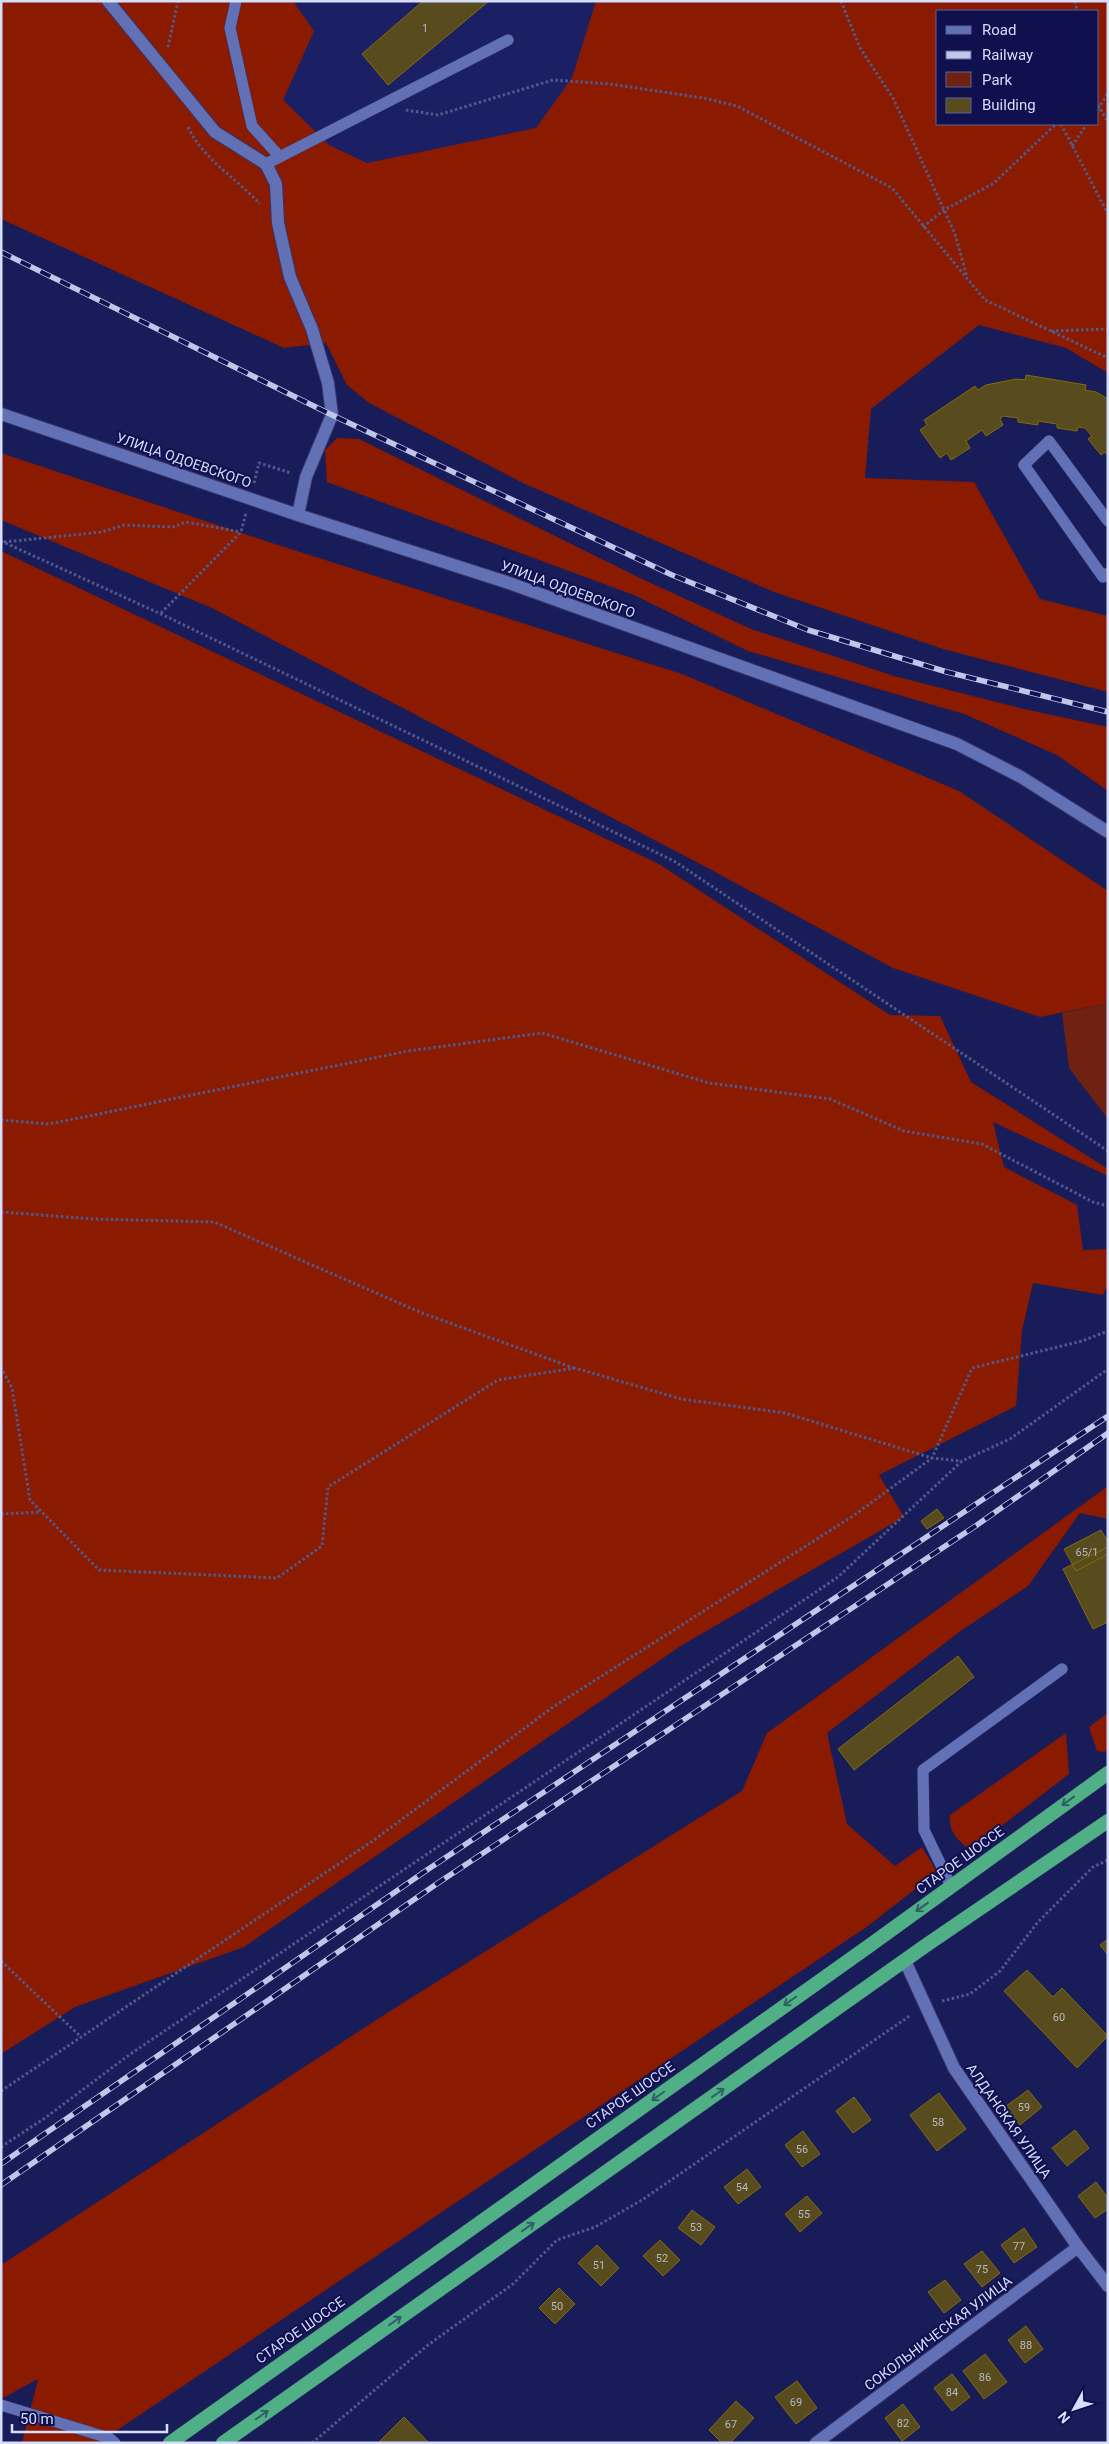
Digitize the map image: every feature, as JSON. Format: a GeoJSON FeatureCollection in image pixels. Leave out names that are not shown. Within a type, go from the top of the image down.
{"type":"FeatureCollection","features":[{"type":"Feature","properties":{"kind":"highway","name":"СТАРОЕ ШОССЕ"},"geometry":{"type":"LineString","coordinates":[[170,2443],[1108,1773]]}},
{"type":"Feature","properties":{"kind":"highway"},"geometry":{"type":"LineString","coordinates":[[229,2441],[905,1961],[1108,1821]]}},
{"type":"Feature","properties":{"kind":"street"},"geometry":{"type":"LineString","coordinates":[[108,1],[214,132],[266,164],[276,184],[278,223],[290,277],[312,329],[328,383],[332,415],[306,477],[298,516]]}},
{"type":"Feature","properties":{"kind":"street","name":"УЛИЦА ОДОЕВСКОГО"},"geometry":{"type":"LineString","coordinates":[[1,414],[298,516],[506,582],[957,744],[1021,777],[1108,832]]}},
{"type":"Feature","properties":{"kind":"street","name":"АЛДАНСКАЯ УЛИЦА"},"geometry":{"type":"LineString","coordinates":[[905,1961],[927,2005],[954,2068],[1078,2248],[1108,2286]]}},
{"type":"Feature","properties":{"kind":"street","name":"СОКОЛЬНИЧЕСКАЯ УЛИЦА"},"geometry":{"type":"LineString","coordinates":[[816,2443],[1078,2248]]}},
{"type":"Feature","properties":{"kind":"lane"},"geometry":{"type":"LineString","coordinates":[[236,1],[230,28],[252,126],[280,157]]}},
{"type":"Feature","properties":{"kind":"lane"},"geometry":{"type":"LineString","coordinates":[[266,164],[508,40]]}},
{"type":"Feature","properties":{"kind":"lane"},"geometry":{"type":"LineString","coordinates":[[1108,521],[1049,441],[1024,465],[1103,577],[1108,573]]}},
{"type":"Feature","properties":{"kind":"lane"},"geometry":{"type":"LineString","coordinates":[[951,1886],[924,1830],[923,1770],[1062,1668]]}},
{"type":"Feature","properties":{"kind":"lane"},"geometry":{"type":"LineString","coordinates":[[1,2405],[109,2438],[115,2443]]}},
{"type":"Feature","properties":{"kind":"path"},"geometry":{"type":"LineString","coordinates":[[172,80],[166,54],[178,1]]}},
{"type":"Feature","properties":{"kind":"path"},"geometry":{"type":"LineString","coordinates":[[841,1],[860,48],[893,98],[955,234],[967,279]]}},
{"type":"Feature","properties":{"kind":"path"},"geometry":{"type":"LineString","coordinates":[[386,103],[414,113],[438,115],[553,80],[610,84],[703,98],[737,106],[892,188],[985,300],[1108,358]]}},
{"type":"Feature","properties":{"kind":"path"},"geometry":{"type":"LineString","coordinates":[[1099,106],[1108,93]]}},
{"type":"Feature","properties":{"kind":"path"},"geometry":{"type":"LineString","coordinates":[[1099,108],[1108,122]]}},
{"type":"Feature","properties":{"kind":"path"},"geometry":{"type":"LineString","coordinates":[[186,123],[194,139],[226,174],[245,188],[278,223]]}},
{"type":"Feature","properties":{"kind":"path"},"geometry":{"type":"LineString","coordinates":[[924,226],[944,210],[994,183],[1055,125]]}},
{"type":"Feature","properties":{"kind":"path"},"geometry":{"type":"LineString","coordinates":[[1061,125],[1108,214]]}},
{"type":"Feature","properties":{"kind":"path"},"geometry":{"type":"LineString","coordinates":[[1072,147],[1086,125]]}},
{"type":"Feature","properties":{"kind":"path"},"geometry":{"type":"LineString","coordinates":[[1051,331],[1108,329]]}},
{"type":"Feature","properties":{"kind":"path"},"geometry":{"type":"LineString","coordinates":[[2,541],[102,532],[124,526],[173,527],[186,522],[241,532]]}},
{"type":"Feature","properties":{"kind":"path"},"geometry":{"type":"LineString","coordinates":[[160,614],[241,532],[243,527]]}},
{"type":"Feature","properties":{"kind":"path"},"geometry":{"type":"LineString","coordinates":[[2,541],[160,614],[674,861],[1108,1151]]}},
{"type":"Feature","properties":{"kind":"path"},"geometry":{"type":"LineString","coordinates":[[1,1120],[49,1124],[408,1051],[542,1033],[709,1083],[830,1099],[904,1132],[982,1144],[1093,1202],[1108,1206]]}},
{"type":"Feature","properties":{"kind":"path"},"geometry":{"type":"LineString","coordinates":[[1,1212],[94,1219],[214,1222],[422,1313],[575,1368],[681,1398],[785,1414],[932,1458],[962,1460]]}},
{"type":"Feature","properties":{"kind":"path"},"geometry":{"type":"LineString","coordinates":[[1,2091],[80,2036],[133,2004],[374,1840],[553,1707],[853,1516],[932,1458],[972,1368],[1082,1341],[1108,1331]]}},
{"type":"Feature","properties":{"kind":"path"},"geometry":{"type":"LineString","coordinates":[[1,1367],[12,1388],[30,1500],[99,1570],[277,1578],[322,1546],[328,1487],[498,1380],[575,1368]]}},
{"type":"Feature","properties":{"kind":"path"},"geometry":{"type":"LineString","coordinates":[[1,2147],[45,2118],[130,2054],[838,1578],[962,1460],[1010,1439],[1108,1369]]}},
{"type":"Feature","properties":{"kind":"path"},"geometry":{"type":"LineString","coordinates":[[1,1514],[41,1512]]}},
{"type":"Feature","properties":{"kind":"path"},"geometry":{"type":"LineString","coordinates":[[312,2443],[428,2345],[514,2284],[557,2240],[595,2227],[642,2200],[927,2005],[970,1994],[1000,1970],[1038,1922],[1093,1867],[1108,1860]]}},
{"type":"Feature","properties":{"kind":"path"},"geometry":{"type":"LineString","coordinates":[[1,1961],[80,2036]]}},
{"type":"Feature","properties":{"kind":"shaded area"},"geometry":{"type":"Polygon","coordinates":[[[1,1],[293,1],[314,31],[283,100],[329,145],[367,163],[536,128],[572,78],[596,1],[1108,1],[1108,373],[1066,348],[979,325],[871,409],[865,478],[974,482],[1040,599],[1108,616],[1108,692],[943,649],[774,592],[525,484],[369,403],[347,385],[326,343],[284,348],[1,219],[1,1]]]}},
{"type":"Feature","properties":{"kind":"shaded area"},"geometry":{"type":"Polygon","coordinates":[[[197,1],[717,1],[696,150],[296,176],[197,1]]]}},
{"type":"Feature","properties":{"kind":"shaded area"},"geometry":{"type":"Polygon","coordinates":[[[337,438],[359,439],[640,578],[751,629],[894,676],[1024,709],[1108,727],[1108,791],[1057,755],[964,714],[748,651],[634,595],[327,482],[325,450],[337,438]]]}},
{"type":"Feature","properties":{"kind":"shaded area"},"geometry":{"type":"Polygon","coordinates":[[[1,453],[275,544],[682,674],[959,791],[1108,891],[1108,1003],[1040,1017],[893,968],[704,866],[212,608],[1,520],[1,453]]]}},
{"type":"Feature","properties":{"kind":"shaded area"},"geometry":{"type":"Polygon","coordinates":[[[1,551],[659,864],[890,1015],[940,1016],[971,1082],[1108,1169],[1108,1176],[993,1122],[1004,1167],[1077,1205],[1083,1250],[1108,1249],[1108,1284],[1103,1295],[1033,1283],[1022,1331],[1016,1406],[879,1475],[904,1517],[682,1645],[244,1947],[75,2007],[1,2054],[1,551]]]}},
{"type":"Feature","properties":{"kind":"shaded area"},"geometry":{"type":"Polygon","coordinates":[[[1108,1486],[1108,1519],[1080,1513],[1028,1586],[962,1630],[827,1733],[847,1824],[895,1866],[922,1847],[937,1872],[868,1926],[98,2443],[22,2443],[38,2379],[1,2399],[1,2265],[390,2011],[742,1791],[767,1733],[1108,1486]]]}},
{"type":"Feature","properties":{"kind":"shaded area"},"geometry":{"type":"Polygon","coordinates":[[[1108,1713],[1108,1750],[1104,1752],[1097,1751],[1089,1727],[1108,1713]]]}},
{"type":"Feature","properties":{"kind":"shaded area"},"geometry":{"type":"Polygon","coordinates":[[[1066,1733],[1069,1774],[970,1850],[962,1843],[952,1831],[950,1815],[1066,1733]]]}},
{"type":"Feature","properties":{"kind":"green space"},"geometry":{"type":"Polygon","coordinates":[[[1108,1003],[1108,1119],[1069,1068],[1062,1013],[1108,1003]]]}},
{"type":"Feature","properties":{"kind":"building"},"geometry":{"type":"Polygon","coordinates":[[[423,1],[489,1],[388,85],[362,54],[423,1]]]}},
{"type":"Feature","properties":{"kind":"building"},"geometry":{"type":"Polygon","coordinates":[[[1026,375],[1086,385],[1085,390],[1096,392],[1108,399],[1108,456],[1105,452],[1101,455],[1088,439],[1092,436],[1085,428],[1078,427],[1077,431],[1057,428],[1057,424],[1038,421],[1038,425],[1018,422],[1018,418],[1003,416],[1000,419],[1003,425],[986,436],[982,430],[966,441],[970,448],[951,460],[947,453],[940,458],[920,430],[927,425],[924,420],[975,386],[978,390],[986,385],[1016,379],[1025,380],[1026,375]]]}},
{"type":"Feature","properties":{"kind":"building"},"geometry":{"type":"Polygon","coordinates":[[[937,1509],[944,1518],[927,1529],[921,1521],[937,1509]]]}},
{"type":"Feature","properties":{"kind":"building"},"geometry":{"type":"Polygon","coordinates":[[[1101,1530],[1108,1542],[1108,1554],[1076,1571],[1064,1549],[1101,1530]]]}},
{"type":"Feature","properties":{"kind":"building"},"geometry":{"type":"Polygon","coordinates":[[[1108,1547],[1108,1622],[1093,1629],[1063,1569],[1108,1547]]]}},
{"type":"Feature","properties":{"kind":"building"},"geometry":{"type":"Polygon","coordinates":[[[958,1656],[974,1677],[854,1770],[838,1749],[958,1656]]]}},
{"type":"Feature","properties":{"kind":"building"},"geometry":{"type":"Polygon","coordinates":[[[1108,1939],[1108,1955],[1100,1945],[1108,1939]]]}},
{"type":"Feature","properties":{"kind":"building"},"geometry":{"type":"Polygon","coordinates":[[[1027,1970],[1053,1997],[1062,1988],[1108,2036],[1077,2068],[1004,1991],[1027,1970]]]}},
{"type":"Feature","properties":{"kind":"building"},"geometry":{"type":"Polygon","coordinates":[[[1028,2090],[1042,2107],[1020,2125],[1005,2107],[1028,2090]]]}},
{"type":"Feature","properties":{"kind":"building"},"geometry":{"type":"Polygon","coordinates":[[[939,2093],[966,2129],[937,2151],[910,2115],[939,2093]]]}},
{"type":"Feature","properties":{"kind":"building"},"geometry":{"type":"Polygon","coordinates":[[[854,2097],[871,2120],[853,2133],[836,2111],[854,2097]]]}},
{"type":"Feature","properties":{"kind":"building"},"geometry":{"type":"Polygon","coordinates":[[[1075,2130],[1089,2148],[1067,2166],[1052,2148],[1075,2130]]]}},
{"type":"Feature","properties":{"kind":"building"},"geometry":{"type":"Polygon","coordinates":[[[803,2131],[820,2154],[802,2167],[785,2145],[803,2131]]]}},
{"type":"Feature","properties":{"kind":"building"},"geometry":{"type":"Polygon","coordinates":[[[747,2169],[761,2187],[738,2204],[724,2187],[747,2169]]]}},
{"type":"Feature","properties":{"kind":"building"},"geometry":{"type":"Polygon","coordinates":[[[1096,2182],[1108,2198],[1108,2209],[1095,2218],[1078,2196],[1096,2182]]]}},
{"type":"Feature","properties":{"kind":"building"},"geometry":{"type":"Polygon","coordinates":[[[807,2196],[822,2213],[800,2232],[785,2214],[807,2196]]]}},
{"type":"Feature","properties":{"kind":"building"},"geometry":{"type":"Polygon","coordinates":[[[692,2210],[715,2227],[701,2245],[678,2228],[692,2210]]]}},
{"type":"Feature","properties":{"kind":"building"},"geometry":{"type":"Polygon","coordinates":[[[1024,2228],[1037,2247],[1014,2263],[1001,2245],[1024,2228]]]}},
{"type":"Feature","properties":{"kind":"building"},"geometry":{"type":"Polygon","coordinates":[[[660,2240],[680,2260],[663,2276],[643,2256],[660,2240]]]}},
{"type":"Feature","properties":{"kind":"building"},"geometry":{"type":"Polygon","coordinates":[[[597,2245],[619,2268],[601,2286],[578,2263],[597,2245]]]}},
{"type":"Feature","properties":{"kind":"building"},"geometry":{"type":"Polygon","coordinates":[[[982,2251],[1000,2273],[982,2287],[964,2264],[982,2251]]]}},
{"type":"Feature","properties":{"kind":"building"},"geometry":{"type":"Polygon","coordinates":[[[945,2280],[961,2300],[944,2313],[928,2292],[945,2280]]]}},
{"type":"Feature","properties":{"kind":"building"},"geometry":{"type":"Polygon","coordinates":[[[559,2288],[575,2304],[555,2324],[539,2308],[559,2288]]]}},
{"type":"Feature","properties":{"kind":"building"},"geometry":{"type":"Polygon","coordinates":[[[1026,2326],[1043,2349],[1025,2363],[1008,2340],[1026,2326]]]}},
{"type":"Feature","properties":{"kind":"building"},"geometry":{"type":"Polygon","coordinates":[[[985,2354],[1007,2382],[984,2399],[963,2371],[985,2354]]]}},
{"type":"Feature","properties":{"kind":"building"},"geometry":{"type":"Polygon","coordinates":[[[952,2374],[970,2397],[952,2411],[934,2388],[952,2374]]]}},
{"type":"Feature","properties":{"kind":"building"},"geometry":{"type":"Polygon","coordinates":[[[797,2381],[817,2408],[796,2424],[775,2397],[797,2381]]]}},
{"type":"Feature","properties":{"kind":"building"},"geometry":{"type":"Polygon","coordinates":[[[736,2401],[754,2418],[730,2443],[722,2443],[709,2430],[736,2401]]]}},
{"type":"Feature","properties":{"kind":"building"},"geometry":{"type":"Polygon","coordinates":[[[903,2404],[920,2427],[902,2441],[885,2418],[903,2404]]]}},
{"type":"Feature","properties":{"kind":"building"},"geometry":{"type":"Polygon","coordinates":[[[404,2417],[429,2443],[378,2443],[404,2417]]]}},
{"type":"Feature","properties":{"kind":"railway"},"geometry":{"type":"LineString","coordinates":[[1,252],[332,415],[672,575],[808,630],[947,672],[1108,712]]}},
{"type":"Feature","properties":{"kind":"railway"},"geometry":{"type":"LineString","coordinates":[[1,2164],[427,1870],[1108,1416]]}},
{"type":"Feature","properties":{"kind":"railway"},"geometry":{"type":"LineString","coordinates":[[1,2185],[438,1883],[977,1525],[1108,1433]]}}]}
